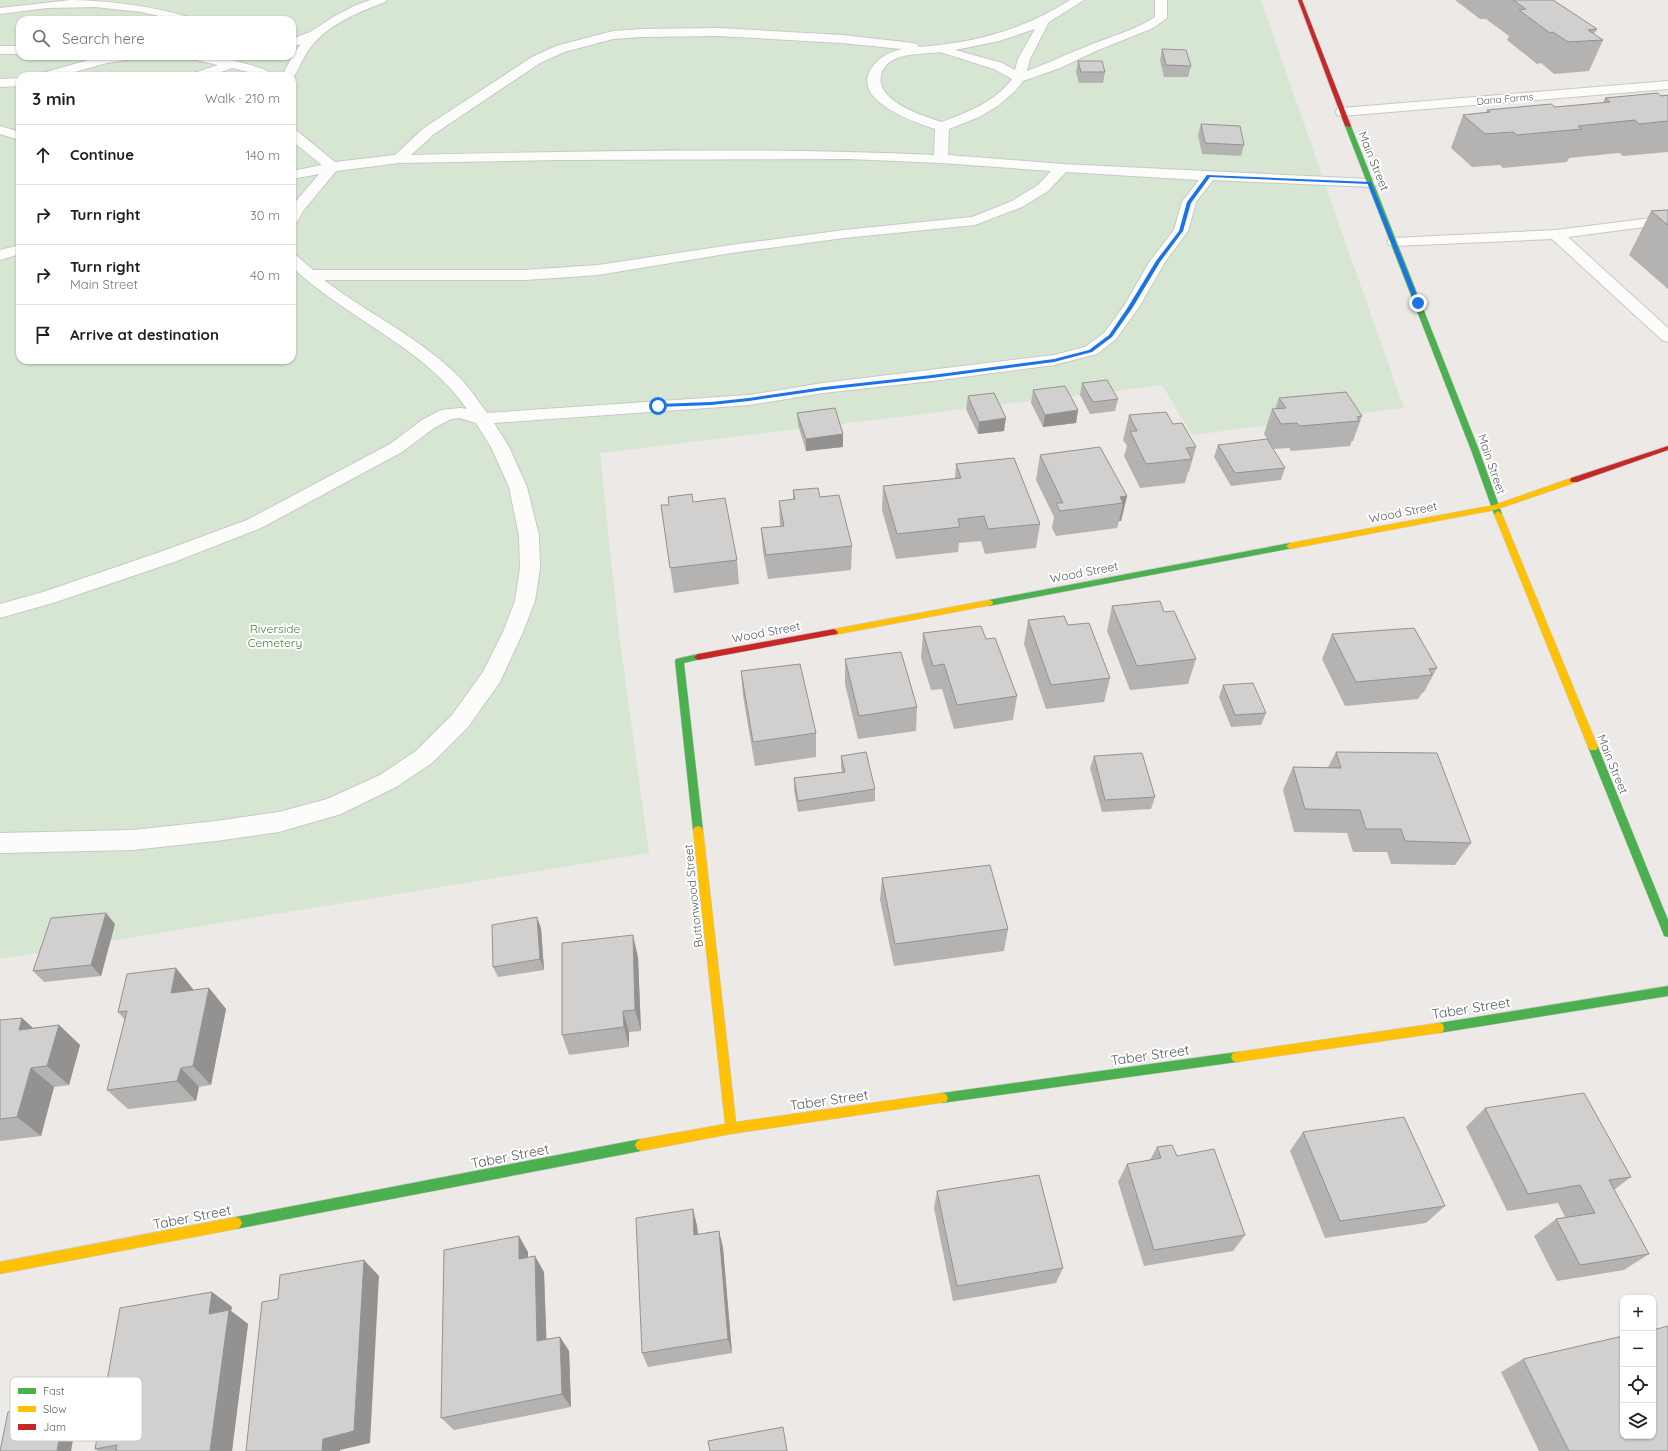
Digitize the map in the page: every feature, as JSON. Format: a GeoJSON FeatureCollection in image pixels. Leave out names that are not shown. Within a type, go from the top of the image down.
{"type":"FeatureCollection","features":[{"type":"Feature","properties":{"kind":"street"},"geometry":{"type":"LineString","coordinates":[[296,42],[314,35],[339,18],[358,8],[381,0]]}},
{"type":"Feature","properties":{"kind":"street"},"geometry":{"type":"LineString","coordinates":[[1044,22],[1024,58],[1019,78],[1012,89],[999,100],[974,114],[942,127],[904,112],[886,101],[874,86],[874,75],[879,65],[892,56],[913,50],[938,49],[982,41],[1014,33],[1044,22],[1078,0]]}},
{"type":"Feature","properties":{"kind":"street"},"geometry":{"type":"LineString","coordinates":[[399,159],[429,130],[536,60],[560,49],[587,40],[613,35],[641,33],[719,32],[842,39],[938,49],[998,66],[1019,78],[1056,65],[1092,48],[1149,26],[1161,18],[1161,0]]}},
{"type":"Feature","properties":{"kind":"street","name":"Main Street"},"geometry":{"type":"LineString","coordinates":[[1300,0],[1342,112],[1476,450],[1495,507],[1668,933]]}},
{"type":"Feature","properties":{"kind":"street"},"geometry":{"type":"LineString","coordinates":[[0,11],[26,5],[57,1],[95,1],[153,10],[174,16]]}},
{"type":"Feature","properties":{"kind":"street"},"geometry":{"type":"LineString","coordinates":[[290,72],[300,53],[314,35]]}},
{"type":"Feature","properties":{"kind":"street"},"geometry":{"type":"LineString","coordinates":[[0,50],[16,50]]}},
{"type":"Feature","properties":{"kind":"street"},"geometry":{"type":"LineString","coordinates":[[60,72],[102,60]]}},
{"type":"Feature","properties":{"kind":"street"},"geometry":{"type":"LineString","coordinates":[[206,72],[232,60],[259,72]]}},
{"type":"Feature","properties":{"kind":"street"},"geometry":{"type":"LineString","coordinates":[[0,84],[16,82]]}},
{"type":"Feature","properties":{"kind":"street","name":"Dana Farms"},"geometry":{"type":"LineString","coordinates":[[1342,112],[1668,85]]}},
{"type":"Feature","properties":{"kind":"street"},"geometry":{"type":"LineString","coordinates":[[942,127],[942,159]]}},
{"type":"Feature","properties":{"kind":"street"},"geometry":{"type":"LineString","coordinates":[[0,130],[16,135]]}},
{"type":"Feature","properties":{"kind":"street"},"geometry":{"type":"LineString","coordinates":[[296,138],[322,155],[332,167]]}},
{"type":"Feature","properties":{"kind":"street"},"geometry":{"type":"LineString","coordinates":[[296,174],[332,167],[399,159],[850,155],[942,159],[1062,168],[1209,176],[1370,183]]}},
{"type":"Feature","properties":{"kind":"street"},"geometry":{"type":"LineString","coordinates":[[296,210],[332,167]]}},
{"type":"Feature","properties":{"kind":"street"},"geometry":{"type":"LineString","coordinates":[[309,275],[556,274],[598,270],[731,249],[844,234],[975,221],[1017,204],[1043,188],[1062,168]]}},
{"type":"Feature","properties":{"kind":"street"},"geometry":{"type":"LineString","coordinates":[[0,611],[49,597],[152,562],[254,524],[396,448],[428,424],[447,414],[460,413],[482,419],[749,400],[824,388],[1054,360],[1091,351],[1110,336],[1130,307],[1158,261],[1181,231],[1189,202],[1209,176]]}},
{"type":"Feature","properties":{"kind":"street"},"geometry":{"type":"LineString","coordinates":[[1394,242],[1556,234],[1668,220]]}},
{"type":"Feature","properties":{"kind":"street"},"geometry":{"type":"LineString","coordinates":[[1556,234],[1668,337]]}},
{"type":"Feature","properties":{"kind":"street"},"geometry":{"type":"LineString","coordinates":[[0,255],[16,250]]}},
{"type":"Feature","properties":{"kind":"street"},"geometry":{"type":"LineString","coordinates":[[0,843],[132,840],[216,831],[279,822],[332,807],[388,781],[424,757],[460,721],[492,676],[513,632],[525,601],[530,568],[529,536],[518,487],[500,447],[461,389],[429,359],[338,298],[296,263]]}},
{"type":"Feature","properties":{"kind":"street","name":"Wood Street"},"geometry":{"type":"LineString","coordinates":[[679,661],[1495,507],[1668,448]]}},
{"type":"Feature","properties":{"kind":"street","name":"Buttonwood Street"},"geometry":{"type":"LineString","coordinates":[[679,661],[731,1128]]}},
{"type":"Feature","properties":{"kind":"street","name":"Taber Street"},"geometry":{"type":"LineString","coordinates":[[0,1268],[731,1128],[1446,1027],[1668,991]]}},
{"type":"Feature","properties":{"kind":"green space","name":"Riverside Cemetery"},"geometry":{"type":"Polygon","coordinates":[[[0,0],[1261,0],[1404,408],[1192,435],[1162,385],[600,453],[618,626],[649,853],[0,959],[0,0]]]}},
{"type":"Feature","properties":{"kind":"building"},"geometry":{"type":"Polygon","coordinates":[[[1513,0],[1553,0],[1597,29],[1588,30],[1603,40],[1568,42],[1553,32],[1550,33],[1519,10],[1526,9],[1513,0]]]}},
{"type":"Feature","properties":{"kind":"building"},"geometry":{"type":"Polygon","coordinates":[[[1162,49],[1186,50],[1191,66],[1166,65],[1162,49]]]}},
{"type":"Feature","properties":{"kind":"building"},"geometry":{"type":"Polygon","coordinates":[[[1078,61],[1102,61],[1105,72],[1081,72],[1078,61]]]}},
{"type":"Feature","properties":{"kind":"building"},"geometry":{"type":"Polygon","coordinates":[[[1658,93],[1661,96],[1668,95],[1668,121],[1639,124],[1635,120],[1578,126],[1582,129],[1517,135],[1513,132],[1485,134],[1463,115],[1490,112],[1487,110],[1551,104],[1555,107],[1610,102],[1605,98],[1658,93]]]}},
{"type":"Feature","properties":{"kind":"building"},"geometry":{"type":"Polygon","coordinates":[[[1201,124],[1240,126],[1244,145],[1205,143],[1201,124]]]}},
{"type":"Feature","properties":{"kind":"building"},"geometry":{"type":"Polygon","coordinates":[[[1668,210],[1668,225],[1651,211],[1668,210]]]}},
{"type":"Feature","properties":{"kind":"building"},"geometry":{"type":"Polygon","coordinates":[[[1107,380],[1118,399],[1093,402],[1082,383],[1107,380]]]}},
{"type":"Feature","properties":{"kind":"building"},"geometry":{"type":"Polygon","coordinates":[[[1065,386],[1078,410],[1045,415],[1033,390],[1065,386]]]}},
{"type":"Feature","properties":{"kind":"building"},"geometry":{"type":"Polygon","coordinates":[[[1346,392],[1362,416],[1357,417],[1359,421],[1300,426],[1297,423],[1281,424],[1272,409],[1286,408],[1279,398],[1346,392]]]}},
{"type":"Feature","properties":{"kind":"building"},"geometry":{"type":"Polygon","coordinates":[[[994,393],[1006,418],[979,422],[968,396],[994,393]]]}},
{"type":"Feature","properties":{"kind":"building"},"geometry":{"type":"Polygon","coordinates":[[[835,408],[843,434],[806,439],[797,413],[835,408]]]}},
{"type":"Feature","properties":{"kind":"building"},"geometry":{"type":"Polygon","coordinates":[[[1166,412],[1173,424],[1182,423],[1196,447],[1186,448],[1192,459],[1146,464],[1130,431],[1137,431],[1129,415],[1166,412]]]}},
{"type":"Feature","properties":{"kind":"building"},"geometry":{"type":"Polygon","coordinates":[[[1267,439],[1285,468],[1235,473],[1218,445],[1267,439]]]}},
{"type":"Feature","properties":{"kind":"building"},"geometry":{"type":"Polygon","coordinates":[[[1100,447],[1127,496],[1120,497],[1123,503],[1060,511],[1056,503],[1063,503],[1040,455],[1100,447]]]}},
{"type":"Feature","properties":{"kind":"building"},"geometry":{"type":"Polygon","coordinates":[[[1014,458],[1040,524],[988,529],[984,516],[958,519],[960,527],[897,534],[883,486],[961,478],[956,464],[1014,458]]]}},
{"type":"Feature","properties":{"kind":"building"},"geometry":{"type":"Polygon","coordinates":[[[818,488],[820,497],[839,495],[852,546],[766,555],[761,528],[784,526],[779,501],[795,499],[793,490],[818,488]]]}},
{"type":"Feature","properties":{"kind":"building"},"geometry":{"type":"Polygon","coordinates":[[[692,494],[693,502],[725,498],[737,560],[670,568],[661,505],[669,505],[668,497],[692,494]]]}},
{"type":"Feature","properties":{"kind":"building"},"geometry":{"type":"Polygon","coordinates":[[[1160,601],[1164,612],[1174,611],[1196,659],[1137,666],[1112,606],[1160,601]]]}},
{"type":"Feature","properties":{"kind":"building"},"geometry":{"type":"Polygon","coordinates":[[[1064,616],[1068,625],[1089,623],[1110,678],[1051,685],[1028,620],[1064,616]]]}},
{"type":"Feature","properties":{"kind":"building"},"geometry":{"type":"Polygon","coordinates":[[[981,626],[986,639],[995,638],[1017,696],[957,705],[944,664],[933,666],[923,633],[981,626]]]}},
{"type":"Feature","properties":{"kind":"building"},"geometry":{"type":"Polygon","coordinates":[[[1414,628],[1437,668],[1429,669],[1432,675],[1356,682],[1332,634],[1414,628]]]}},
{"type":"Feature","properties":{"kind":"building"},"geometry":{"type":"Polygon","coordinates":[[[901,652],[917,707],[859,716],[845,659],[901,652]]]}},
{"type":"Feature","properties":{"kind":"building"},"geometry":{"type":"Polygon","coordinates":[[[800,664],[816,733],[753,742],[741,671],[800,664]]]}},
{"type":"Feature","properties":{"kind":"building"},"geometry":{"type":"Polygon","coordinates":[[[1253,683],[1266,713],[1235,715],[1223,685],[1253,683]]]}},
{"type":"Feature","properties":{"kind":"building"},"geometry":{"type":"Polygon","coordinates":[[[866,752],[875,789],[798,801],[794,778],[845,772],[841,756],[866,752]]]}},
{"type":"Feature","properties":{"kind":"building"},"geometry":{"type":"Polygon","coordinates":[[[1336,752],[1437,753],[1471,843],[1405,841],[1401,829],[1366,829],[1360,810],[1305,809],[1293,767],[1341,768],[1336,752]]]}},
{"type":"Feature","properties":{"kind":"building"},"geometry":{"type":"Polygon","coordinates":[[[1142,753],[1155,797],[1105,800],[1094,756],[1142,753]]]}},
{"type":"Feature","properties":{"kind":"building"},"geometry":{"type":"Polygon","coordinates":[[[990,865],[1008,929],[895,944],[882,878],[990,865]]]}},
{"type":"Feature","properties":{"kind":"building"},"geometry":{"type":"Polygon","coordinates":[[[106,913],[91,965],[33,971],[51,918],[106,913]]]}},
{"type":"Feature","properties":{"kind":"building"},"geometry":{"type":"Polygon","coordinates":[[[537,917],[540,959],[493,967],[492,925],[537,917]]]}},
{"type":"Feature","properties":{"kind":"building"},"geometry":{"type":"Polygon","coordinates":[[[633,935],[635,1010],[623,1011],[624,1027],[562,1035],[562,943],[633,935]]]}},
{"type":"Feature","properties":{"kind":"building"},"geometry":{"type":"Polygon","coordinates":[[[176,968],[171,993],[209,988],[193,1066],[181,1068],[177,1081],[107,1090],[127,1011],[118,1012],[127,974],[176,968]]]}},
{"type":"Feature","properties":{"kind":"building"},"geometry":{"type":"Polygon","coordinates":[[[22,1018],[19,1030],[59,1025],[47,1066],[31,1068],[17,1117],[0,1119],[0,1020],[22,1018]]]}},
{"type":"Feature","properties":{"kind":"building"},"geometry":{"type":"Polygon","coordinates":[[[1584,1093],[1631,1177],[1609,1180],[1649,1254],[1580,1265],[1556,1219],[1595,1213],[1580,1185],[1528,1194],[1485,1108],[1584,1093]]]}},
{"type":"Feature","properties":{"kind":"building"},"geometry":{"type":"Polygon","coordinates":[[[1404,1117],[1445,1206],[1340,1221],[1303,1132],[1404,1117]]]}},
{"type":"Feature","properties":{"kind":"building"},"geometry":{"type":"Polygon","coordinates":[[[1172,1145],[1177,1156],[1214,1149],[1245,1235],[1154,1250],[1127,1164],[1161,1158],[1157,1147],[1172,1145]]]}},
{"type":"Feature","properties":{"kind":"building"},"geometry":{"type":"Polygon","coordinates":[[[1039,1175],[1063,1268],[957,1286],[937,1191],[1039,1175]]]}},
{"type":"Feature","properties":{"kind":"building"},"geometry":{"type":"Polygon","coordinates":[[[693,1209],[694,1235],[719,1231],[728,1339],[642,1353],[636,1218],[693,1209]]]}},
{"type":"Feature","properties":{"kind":"building"},"geometry":{"type":"Polygon","coordinates":[[[519,1236],[519,1259],[535,1256],[537,1341],[560,1337],[562,1394],[441,1418],[444,1250],[519,1236]]]}},
{"type":"Feature","properties":{"kind":"building"},"geometry":{"type":"Polygon","coordinates":[[[364,1260],[354,1431],[323,1439],[322,1451],[246,1451],[262,1302],[278,1299],[280,1275],[364,1260]]]}},
{"type":"Feature","properties":{"kind":"building"},"geometry":{"type":"Polygon","coordinates":[[[212,1292],[209,1314],[229,1310],[210,1451],[116,1451],[117,1445],[95,1449],[96,1441],[142,1441],[142,1377],[108,1377],[120,1308],[212,1292]]]}},
{"type":"Feature","properties":{"kind":"building"},"geometry":{"type":"Polygon","coordinates":[[[1668,1326],[1668,1451],[1569,1451],[1523,1359],[1620,1337],[1620,1439],[1656,1439],[1656,1329],[1668,1326]]]}},
{"type":"Feature","properties":{"kind":"building"},"geometry":{"type":"Polygon","coordinates":[[[8,1412],[10,1412],[10,1441],[59,1441],[57,1451],[0,1451],[8,1412]]]}},
{"type":"Feature","properties":{"kind":"building"},"geometry":{"type":"Polygon","coordinates":[[[783,1427],[787,1451],[710,1451],[708,1441],[783,1427]]]}},
{"type":"Feature","properties":{"kind":"traffic: fast"},"geometry":{"type":"LineString","coordinates":[[1348,126],[1475,450],[1498,514]]}},
{"type":"Feature","properties":{"kind":"traffic: fast"},"geometry":{"type":"LineString","coordinates":[[989,603],[1290,546]]}},
{"type":"Feature","properties":{"kind":"traffic: fast"},"geometry":{"type":"LineString","coordinates":[[698,657],[679,661],[698,830]]}},
{"type":"Feature","properties":{"kind":"traffic: fast"},"geometry":{"type":"LineString","coordinates":[[1593,747],[1668,933]]}},
{"type":"Feature","properties":{"kind":"traffic: fast"},"geometry":{"type":"LineString","coordinates":[[1439,1028],[1668,991]]}},
{"type":"Feature","properties":{"kind":"traffic: fast"},"geometry":{"type":"LineString","coordinates":[[942,1098],[1237,1057]]}},
{"type":"Feature","properties":{"kind":"traffic: fast"},"geometry":{"type":"LineString","coordinates":[[236,1223],[641,1145]]}},
{"type":"Feature","properties":{"kind":"traffic: slow"},"geometry":{"type":"LineString","coordinates":[[1290,546],[1495,507],[1574,480]]}},
{"type":"Feature","properties":{"kind":"traffic: slow"},"geometry":{"type":"LineString","coordinates":[[1498,514],[1593,747]]}},
{"type":"Feature","properties":{"kind":"traffic: slow"},"geometry":{"type":"LineString","coordinates":[[834,632],[989,603]]}},
{"type":"Feature","properties":{"kind":"traffic: slow"},"geometry":{"type":"LineString","coordinates":[[698,830],[731,1128]]}},
{"type":"Feature","properties":{"kind":"traffic: slow"},"geometry":{"type":"LineString","coordinates":[[1237,1057],[1439,1028]]}},
{"type":"Feature","properties":{"kind":"traffic: slow"},"geometry":{"type":"LineString","coordinates":[[641,1145],[731,1128],[942,1098]]}},
{"type":"Feature","properties":{"kind":"traffic: slow"},"geometry":{"type":"LineString","coordinates":[[0,1268],[236,1223]]}},
{"type":"Feature","properties":{"kind":"traffic: jam"},"geometry":{"type":"LineString","coordinates":[[1300,0],[1348,126]]}},
{"type":"Feature","properties":{"kind":"traffic: jam"},"geometry":{"type":"LineString","coordinates":[[1574,480],[1668,448]]}},
{"type":"Feature","properties":{"kind":"traffic: jam"},"geometry":{"type":"LineString","coordinates":[[698,657],[834,632]]}},
{"type":"Feature","properties":{"kind":"route"},"geometry":{"type":"LineString","coordinates":[[658,406],[711,404],[749,400],[824,388],[994,369],[1054,360],[1091,351],[1110,336],[1130,307],[1158,261],[1181,231],[1189,202],[1209,176],[1370,183],[1418,303]]}}]}
